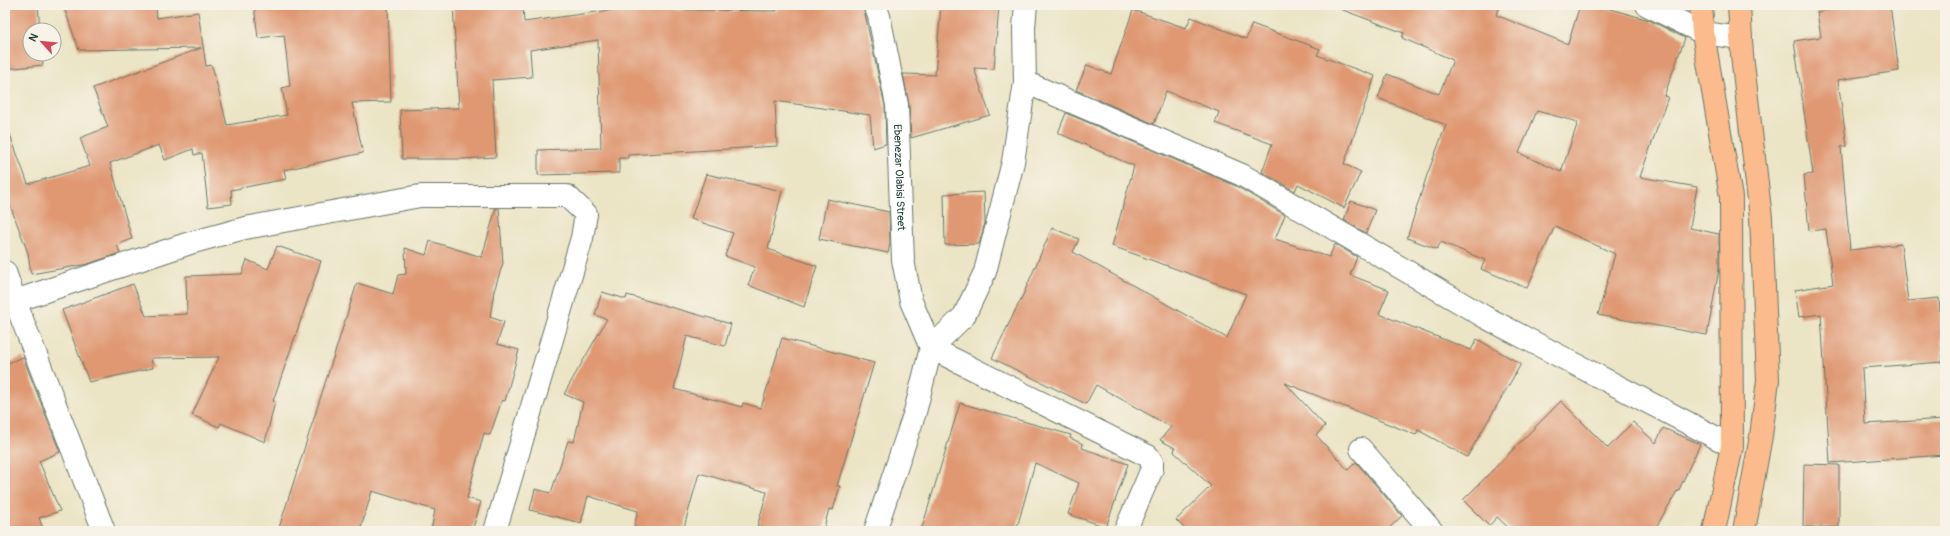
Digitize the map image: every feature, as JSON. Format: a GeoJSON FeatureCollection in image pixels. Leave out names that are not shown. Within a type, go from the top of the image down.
{"type":"FeatureCollection","features":[{"type":"Feature","properties":{"kind":"main road"},"geometry":{"type":"LineString","coordinates":[[1701,5],[1703,33],[1731,197],[1732,446],[1714,531]]}},
{"type":"Feature","properties":{"kind":"main road"},"geometry":{"type":"LineString","coordinates":[[1739,5],[1741,38],[1761,218],[1768,380],[1761,436],[1744,531]]}},
{"type":"Feature","properties":{"kind":"street","name":"Ebenezar Olabisi Street"},"geometry":{"type":"LineString","coordinates":[[875,5],[880,16],[897,105],[903,260],[911,301],[931,348]]}},
{"type":"Feature","properties":{"kind":"street"},"geometry":{"type":"LineString","coordinates":[[875,531],[915,412],[931,348],[964,316],[985,272],[1013,162],[1025,82],[1024,27],[1026,5]]}},
{"type":"Feature","properties":{"kind":"street"},"geometry":{"type":"LineString","coordinates":[[1647,5],[1703,33],[1741,38]]}},
{"type":"Feature","properties":{"kind":"street"},"geometry":{"type":"LineString","coordinates":[[1025,82],[1242,175],[1484,317],[1732,446]]}},
{"type":"Feature","properties":{"kind":"street"},"geometry":{"type":"LineString","coordinates":[[15,301],[190,243],[244,228],[420,196],[567,196],[586,214],[582,238],[494,531]]}},
{"type":"Feature","properties":{"kind":"street"},"geometry":{"type":"LineString","coordinates":[[5,272],[104,531]]}},
{"type":"Feature","properties":{"kind":"street"},"geometry":{"type":"LineString","coordinates":[[931,348],[1148,456],[1152,462],[1152,469],[1125,531]]}},
{"type":"Feature","properties":{"kind":"street"},"geometry":{"type":"LineString","coordinates":[[1361,449],[1432,531]]}},
{"type":"Feature","properties":{"kind":"building"},"geometry":{"type":"Polygon","coordinates":[[[5,5],[38,5],[39,22],[22,22],[22,62],[43,62],[43,65],[5,69],[5,5]]]}},
{"type":"Feature","properties":{"kind":"building"},"geometry":{"type":"Polygon","coordinates":[[[63,5],[156,5],[157,18],[198,12],[206,66],[211,65],[213,69],[227,125],[287,115],[282,88],[290,86],[284,35],[258,38],[254,5],[388,5],[391,102],[352,103],[363,153],[284,170],[286,179],[231,190],[232,204],[208,207],[202,153],[194,155],[193,149],[165,160],[159,145],[110,163],[132,239],[117,245],[120,253],[88,264],[31,274],[28,253],[5,192],[5,130],[8,129],[28,184],[90,166],[80,138],[108,127],[93,88],[201,48],[79,50],[63,5]]]}},
{"type":"Feature","properties":{"kind":"building"},"geometry":{"type":"Polygon","coordinates":[[[453,5],[523,5],[524,22],[618,9],[777,11],[774,5],[863,5],[885,106],[886,144],[873,148],[870,115],[775,101],[777,146],[628,155],[628,158],[619,158],[619,173],[538,175],[538,150],[601,148],[598,40],[530,50],[532,77],[492,80],[496,157],[463,159],[402,159],[400,110],[459,108],[453,5]]]}},
{"type":"Feature","properties":{"kind":"building"},"geometry":{"type":"Polygon","coordinates":[[[941,5],[999,5],[994,69],[974,68],[990,115],[911,138],[909,104],[903,74],[935,75],[941,5]]]}},
{"type":"Feature","properties":{"kind":"building"},"geometry":{"type":"Polygon","coordinates":[[[1336,5],[1501,5],[1496,15],[1568,44],[1580,5],[1596,5],[1649,20],[1685,38],[1664,96],[1668,97],[1640,177],[1697,187],[1690,228],[1719,234],[1719,269],[1707,335],[1598,315],[1615,254],[1555,226],[1527,288],[1481,269],[1485,260],[1441,242],[1437,249],[1407,238],[1427,175],[1446,125],[1378,98],[1387,74],[1439,94],[1453,60],[1402,38],[1404,33],[1335,7],[1336,5]],[[1537,111],[1519,153],[1561,172],[1578,122],[1537,111]]]}},
{"type":"Feature","properties":{"kind":"building"},"geometry":{"type":"Polygon","coordinates":[[[1858,5],[1890,5],[1899,71],[1838,80],[1847,146],[1841,147],[1850,250],[1901,244],[1908,301],[1939,298],[1943,362],[1862,368],[1865,424],[1945,419],[1945,455],[1830,463],[1821,314],[1799,317],[1795,290],[1833,284],[1826,229],[1809,231],[1804,175],[1813,174],[1794,41],[1821,37],[1817,12],[1858,5]]]}},
{"type":"Feature","properties":{"kind":"building"},"geometry":{"type":"Polygon","coordinates":[[[1133,10],[1186,28],[1191,17],[1246,39],[1252,24],[1320,49],[1317,55],[1375,76],[1344,164],[1361,172],[1344,208],[1298,184],[1295,191],[1262,172],[1272,144],[1215,123],[1219,112],[1166,91],[1154,124],[1076,90],[1087,65],[1111,74],[1133,10]]]}},
{"type":"Feature","properties":{"kind":"building"},"geometry":{"type":"Polygon","coordinates":[[[1066,113],[1236,186],[1285,215],[1275,239],[1329,257],[1335,244],[1357,257],[1350,275],[1389,290],[1379,314],[1471,350],[1477,339],[1521,364],[1467,457],[1418,430],[1416,435],[1285,383],[1325,426],[1316,435],[1348,470],[1356,462],[1402,516],[1386,531],[1187,531],[1176,520],[1211,486],[1174,452],[1175,448],[1160,440],[1171,427],[1096,385],[1086,404],[992,358],[1023,295],[1052,228],[1079,239],[1073,252],[1227,338],[1246,294],[1112,246],[1134,166],[1058,133],[1066,113]]]}},
{"type":"Feature","properties":{"kind":"building"},"geometry":{"type":"Polygon","coordinates":[[[706,174],[782,191],[768,249],[817,266],[804,307],[748,285],[755,267],[725,256],[733,233],[691,219],[706,174]]]}},
{"type":"Feature","properties":{"kind":"building"},"geometry":{"type":"Polygon","coordinates":[[[984,192],[985,223],[979,244],[945,245],[944,194],[984,192]]]}},
{"type":"Feature","properties":{"kind":"building"},"geometry":{"type":"Polygon","coordinates":[[[827,199],[889,212],[890,243],[888,253],[819,239],[827,199]]]}},
{"type":"Feature","properties":{"kind":"building"},"geometry":{"type":"Polygon","coordinates":[[[1351,201],[1375,210],[1366,233],[1344,220],[1351,201]]]}},
{"type":"Feature","properties":{"kind":"building"},"geometry":{"type":"Polygon","coordinates":[[[496,208],[499,208],[503,263],[494,291],[490,317],[504,322],[497,344],[519,350],[505,401],[502,400],[490,435],[484,433],[467,498],[481,502],[472,531],[431,531],[435,510],[372,491],[360,531],[278,531],[357,283],[393,294],[398,275],[406,274],[405,248],[426,255],[430,241],[482,257],[496,208]]]}},
{"type":"Feature","properties":{"kind":"building"},"geometry":{"type":"Polygon","coordinates":[[[277,246],[321,261],[273,401],[275,402],[265,442],[221,423],[219,427],[192,415],[219,357],[151,358],[153,368],[89,382],[62,310],[133,284],[146,316],[187,314],[186,276],[242,274],[247,260],[268,269],[277,246]]]}},
{"type":"Feature","properties":{"kind":"building"},"geometry":{"type":"Polygon","coordinates":[[[602,292],[626,299],[627,295],[731,324],[725,346],[687,336],[674,389],[742,407],[743,403],[761,408],[782,338],[874,363],[837,486],[840,486],[833,510],[829,509],[823,531],[756,531],[767,492],[699,473],[683,531],[633,531],[638,511],[588,496],[581,523],[530,510],[535,489],[551,493],[568,441],[574,442],[583,402],[564,394],[607,319],[595,315],[602,292]]]}},
{"type":"Feature","properties":{"kind":"building"},"geometry":{"type":"Polygon","coordinates":[[[23,357],[60,452],[39,461],[60,511],[39,518],[44,531],[5,531],[5,364],[23,357]]]}},
{"type":"Feature","properties":{"kind":"building"},"geometry":{"type":"Polygon","coordinates":[[[1561,401],[1608,448],[1633,422],[1656,443],[1663,428],[1700,444],[1678,492],[1677,491],[1654,531],[1512,531],[1497,517],[1489,526],[1463,500],[1561,401]]]}},
{"type":"Feature","properties":{"kind":"building"},"geometry":{"type":"Polygon","coordinates":[[[960,403],[1071,435],[1070,438],[1083,444],[1082,448],[1128,464],[1106,527],[1068,514],[1079,483],[1035,463],[1016,531],[921,531],[960,403]]]}},
{"type":"Feature","properties":{"kind":"building"},"geometry":{"type":"Polygon","coordinates":[[[1804,464],[1839,465],[1839,527],[1803,527],[1804,464]]]}}]}
